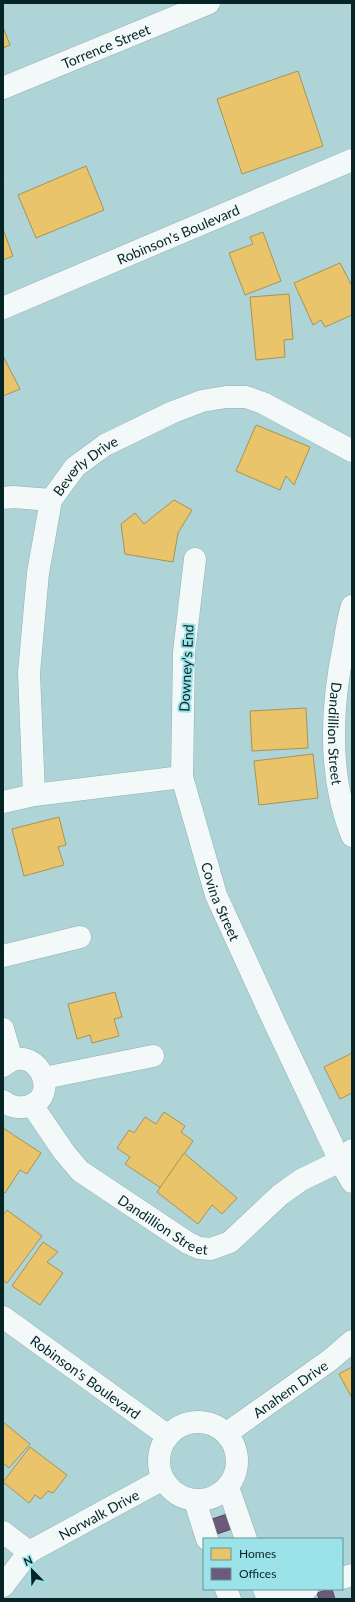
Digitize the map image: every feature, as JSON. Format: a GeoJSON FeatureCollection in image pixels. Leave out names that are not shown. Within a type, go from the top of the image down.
{"type":"FeatureCollection","features":[{"type":"Feature","properties":{"kind":"street","name":"Torrence Street"},"geometry":{"type":"LineString","coordinates":[[3,88],[209,3]]}},
{"type":"Feature","properties":{"kind":"street","name":"Robinson's Boulevard"},"geometry":{"type":"LineString","coordinates":[[3,308],[352,160]]}},
{"type":"Feature","properties":{"kind":"street","name":"Beverly Drive"},"geometry":{"type":"LineString","coordinates":[[34,795],[29,673],[38,573],[51,500],[75,467],[105,445],[173,412],[202,401],[226,396],[246,397],[263,403],[352,451]]}},
{"type":"Feature","properties":{"kind":"street"},"geometry":{"type":"LineString","coordinates":[[3,498],[13,497],[51,500]]}},
{"type":"Feature","properties":{"kind":"street","name":"Downey's End"},"geometry":{"type":"LineString","coordinates":[[182,777],[184,652],[195,559]]}},
{"type":"Feature","properties":{"kind":"street","name":"Dandillion Street"},"geometry":{"type":"LineString","coordinates":[[352,606],[338,674],[334,747],[338,787],[352,836]]}},
{"type":"Feature","properties":{"kind":"street"},"geometry":{"type":"LineString","coordinates":[[3,802],[34,795],[182,777]]}},
{"type":"Feature","properties":{"kind":"street","name":"Covina Street"},"geometry":{"type":"LineString","coordinates":[[182,777],[216,896],[276,1026],[346,1155],[352,1182]]}},
{"type":"Feature","properties":{"kind":"street"},"geometry":{"type":"LineString","coordinates":[[3,956],[80,936]]}},
{"type":"Feature","properties":{"kind":"street"},"geometry":{"type":"LineString","coordinates":[[3,1029],[7,1063],[22,1058],[32,1062],[40,1069],[44,1078],[45,1086],[43,1093],[32,1105],[21,1108],[10,1106],[3,1101]]}},
{"type":"Feature","properties":{"kind":"street"},"geometry":{"type":"LineString","coordinates":[[44,1078],[153,1056]]}},
{"type":"Feature","properties":{"kind":"street","name":"Dandillion Street"},"geometry":{"type":"LineString","coordinates":[[32,1105],[64,1152],[80,1171],[188,1243],[199,1248],[211,1249],[230,1242],[280,1195],[301,1180],[346,1155]]}},
{"type":"Feature","properties":{"kind":"street","name":"Robinson's Boulevard"},"geometry":{"type":"LineString","coordinates":[[3,1318],[168,1436]]}},
{"type":"Feature","properties":{"kind":"street","name":"Anahem Drive"},"geometry":{"type":"LineString","coordinates":[[227,1433],[330,1360],[352,1341]]}},
{"type":"Feature","properties":{"kind":"street"},"geometry":{"type":"LineString","coordinates":[[202,1421],[219,1427],[227,1433],[236,1447],[238,1460],[236,1472],[228,1487],[213,1498],[195,1501],[176,1494],[169,1488],[163,1480],[158,1461],[163,1443],[175,1429],[183,1425],[202,1421]]}},
{"type":"Feature","properties":{"kind":"street","name":"Norwalk Drive"},"geometry":{"type":"LineString","coordinates":[[3,1586],[29,1552],[163,1480]]}},
{"type":"Feature","properties":{"kind":"street"},"geometry":{"type":"LineString","coordinates":[[228,1487],[246,1538]]}},
{"type":"Feature","properties":{"kind":"street"},"geometry":{"type":"LineString","coordinates":[[195,1501],[207,1538]]}},
{"type":"Feature","properties":{"kind":"street"},"geometry":{"type":"LineString","coordinates":[[3,1532],[29,1552]]}},
{"type":"Feature","properties":{"kind":"street"},"geometry":{"type":"LineString","coordinates":[[280,1599],[304,1590]]}},
{"type":"Feature","properties":{"kind":"path"},"geometry":{"type":"LineString","coordinates":[[3,176],[48,288]]}},
{"type":"Feature","properties":{"kind":"building: Homes"},"geometry":{"type":"Polygon","coordinates":[[[3,27],[10,45],[3,48],[3,27]]]}},
{"type":"Feature","properties":{"kind":"building: Homes"},"geometry":{"type":"Polygon","coordinates":[[[298,71],[323,146],[242,174],[217,99],[298,71]]]}},
{"type":"Feature","properties":{"kind":"building: Homes"},"geometry":{"type":"Polygon","coordinates":[[[86,166],[104,210],[36,238],[18,195],[86,166]]]}},
{"type":"Feature","properties":{"kind":"building: Homes"},"geometry":{"type":"Polygon","coordinates":[[[3,229],[13,256],[3,260],[3,229]]]}},
{"type":"Feature","properties":{"kind":"building: Homes"},"geometry":{"type":"Polygon","coordinates":[[[263,232],[281,281],[245,295],[229,253],[253,244],[250,237],[263,232]]]}},
{"type":"Feature","properties":{"kind":"building: Homes"},"geometry":{"type":"Polygon","coordinates":[[[340,263],[352,286],[352,315],[325,327],[321,320],[313,325],[294,283],[340,263]]]}},
{"type":"Feature","properties":{"kind":"building: Homes"},"geometry":{"type":"Polygon","coordinates":[[[289,294],[293,339],[284,340],[285,357],[256,360],[250,297],[289,294]]]}},
{"type":"Feature","properties":{"kind":"building: Homes"},"geometry":{"type":"Polygon","coordinates":[[[3,356],[20,389],[3,396],[3,356]]]}},
{"type":"Feature","properties":{"kind":"building: Homes"},"geometry":{"type":"Polygon","coordinates":[[[256,425],[310,447],[294,485],[286,476],[280,490],[236,471],[256,425]]]}},
{"type":"Feature","properties":{"kind":"building: Homes"},"geometry":{"type":"Polygon","coordinates":[[[174,500],[192,510],[178,533],[173,562],[125,554],[121,524],[135,513],[144,524],[174,500]]]}},
{"type":"Feature","properties":{"kind":"building: Homes"},"geometry":{"type":"Polygon","coordinates":[[[306,708],[308,748],[252,751],[250,711],[306,708]]]}},
{"type":"Feature","properties":{"kind":"building: Homes"},"geometry":{"type":"Polygon","coordinates":[[[313,754],[318,798],[259,805],[254,761],[313,754]]]}},
{"type":"Feature","properties":{"kind":"building: Homes"},"geometry":{"type":"Polygon","coordinates":[[[59,817],[66,845],[58,847],[64,865],[24,876],[12,829],[59,817]]]}},
{"type":"Feature","properties":{"kind":"building: Homes"},"geometry":{"type":"Polygon","coordinates":[[[115,992],[122,1017],[114,1019],[119,1036],[92,1043],[90,1035],[77,1039],[68,1004],[115,992]]]}},
{"type":"Feature","properties":{"kind":"building: Homes"},"geometry":{"type":"Polygon","coordinates":[[[352,1053],[352,1093],[340,1099],[324,1067],[352,1053]]]}},
{"type":"Feature","properties":{"kind":"building: Homes"},"geometry":{"type":"Polygon","coordinates":[[[164,1112],[185,1126],[181,1132],[193,1141],[161,1188],[125,1164],[130,1157],[117,1148],[129,1130],[134,1133],[145,1117],[156,1124],[164,1112]]]}},
{"type":"Feature","properties":{"kind":"building: Homes"},"geometry":{"type":"Polygon","coordinates":[[[3,1128],[41,1153],[27,1174],[20,1170],[5,1193],[3,1192],[3,1128]]]}},
{"type":"Feature","properties":{"kind":"building: Homes"},"geometry":{"type":"Polygon","coordinates":[[[184,1153],[237,1198],[222,1214],[212,1205],[198,1224],[157,1192],[184,1153]]]}},
{"type":"Feature","properties":{"kind":"building: Homes"},"geometry":{"type":"Polygon","coordinates":[[[7,1210],[42,1236],[7,1283],[3,1280],[3,1215],[7,1210]]]}},
{"type":"Feature","properties":{"kind":"building: Homes"},"geometry":{"type":"Polygon","coordinates":[[[43,1242],[58,1252],[47,1262],[63,1273],[40,1305],[12,1286],[43,1242]]]}},
{"type":"Feature","properties":{"kind":"building: Homes"},"geometry":{"type":"Polygon","coordinates":[[[352,1367],[352,1398],[339,1374],[352,1367]]]}},
{"type":"Feature","properties":{"kind":"building: Homes"},"geometry":{"type":"Polygon","coordinates":[[[3,1422],[30,1444],[9,1468],[3,1463],[3,1422]]]}},
{"type":"Feature","properties":{"kind":"building: Homes"},"geometry":{"type":"Polygon","coordinates":[[[30,1447],[67,1475],[53,1493],[48,1491],[41,1499],[35,1495],[29,1503],[3,1482],[30,1447]]]}},
{"type":"Feature","properties":{"kind":"building: Offices"},"geometry":{"type":"Polygon","coordinates":[[[227,1514],[232,1529],[217,1534],[212,1519],[227,1514]]]}},
{"type":"Feature","properties":{"kind":"building: Offices"},"geometry":{"type":"Polygon","coordinates":[[[326,1590],[332,1590],[335,1599],[319,1599],[317,1593],[326,1590]]]}}]}
